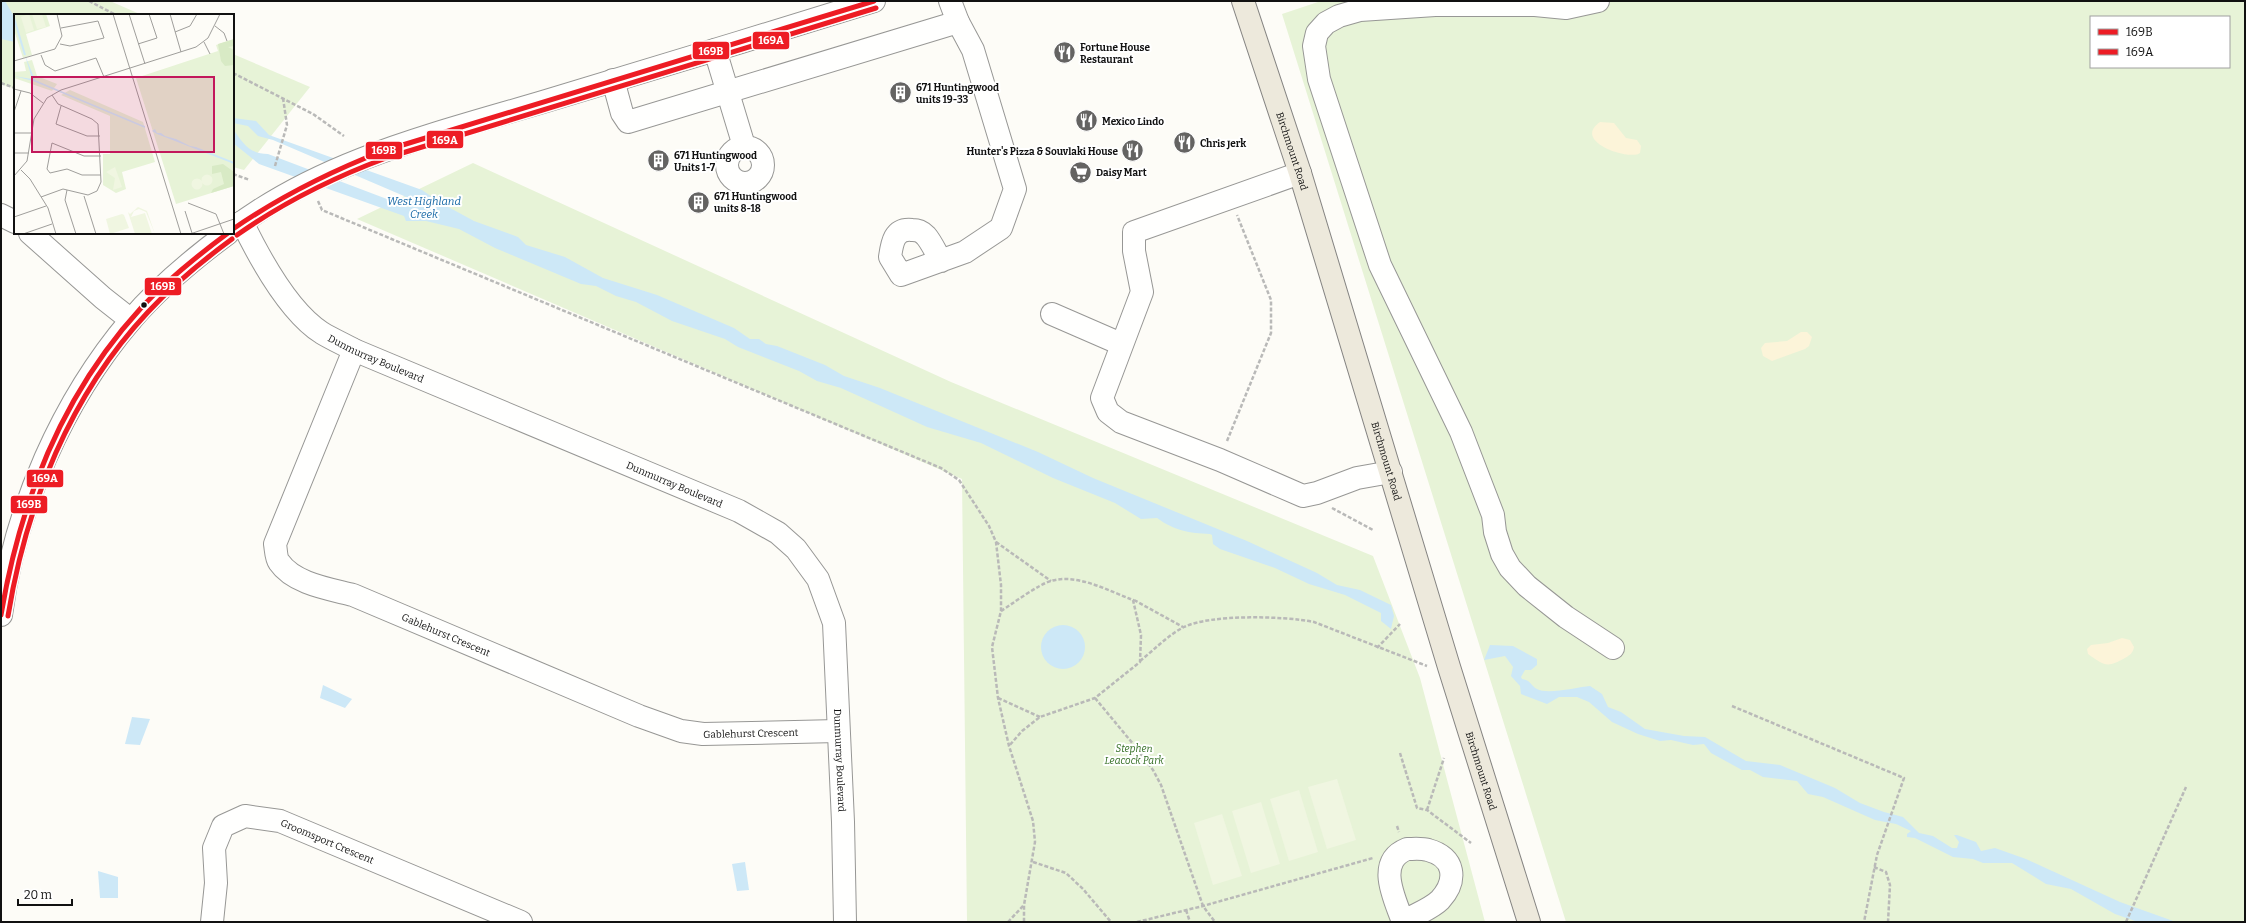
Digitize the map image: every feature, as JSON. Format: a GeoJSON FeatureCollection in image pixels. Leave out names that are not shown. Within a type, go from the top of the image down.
{"type":"FeatureCollection","features":[{"type":"Feature","properties":{"kind":"main road","name":"Birchmount Road"},"geometry":{"type":"LineString","coordinates":[[1243,1],[1300,173],[1450,672],[1529,922]]}},
{"type":"Feature","properties":{"kind":"street"},"geometry":{"type":"LineString","coordinates":[[234,228],[308,182],[357,161],[465,125],[874,1]]}},
{"type":"Feature","properties":{"kind":"street"},"geometry":{"type":"LineString","coordinates":[[941,261],[965,252],[1001,228],[1015,189],[973,50],[958,22],[950,1]]}},
{"type":"Feature","properties":{"kind":"street"},"geometry":{"type":"LineString","coordinates":[[1598,1],[1566,8],[1535,6],[1442,5],[1360,10],[1339,16],[1326,23],[1318,33],[1314,46],[1319,79],[1380,265],[1461,432],[1492,515],[1495,532],[1502,554],[1510,568],[1527,586],[1566,617],[1613,648]]}},
{"type":"Feature","properties":{"kind":"street"},"geometry":{"type":"LineString","coordinates":[[613,80],[622,113],[628,122],[958,22]]}},
{"type":"Feature","properties":{"kind":"street"},"geometry":{"type":"LineString","coordinates":[[715,50],[729,92],[744,146]]}},
{"type":"Feature","properties":{"kind":"street"},"geometry":{"type":"LineString","coordinates":[[1300,173],[1134,232],[1134,251],[1142,292],[1121,344],[1102,398],[1108,412],[1121,422],[1220,460],[1303,496],[1317,493],[1357,478],[1391,472]]}},
{"type":"Feature","properties":{"kind":"street"},"geometry":{"type":"LineString","coordinates":[[1,215],[14,222]]}},
{"type":"Feature","properties":{"kind":"street","name":"Dunmurray Boulevard"},"geometry":{"type":"LineString","coordinates":[[234,228],[256,251],[277,283],[308,322],[321,333],[354,350],[739,511],[778,533],[805,560],[818,579],[830,609],[836,642],[838,731],[843,822],[845,922]]}},
{"type":"Feature","properties":{"kind":"street"},"geometry":{"type":"LineString","coordinates":[[31,234],[103,298],[131,320]]}},
{"type":"Feature","properties":{"kind":"street"},"geometry":{"type":"LineString","coordinates":[[1,615],[5,586],[22,514],[53,444],[85,382],[131,320],[187,264],[226,234]]}},
{"type":"Feature","properties":{"kind":"street"},"geometry":{"type":"LineString","coordinates":[[1052,314],[1121,344]]}},
{"type":"Feature","properties":{"kind":"street","name":"Gablehurst Crescent"},"geometry":{"type":"LineString","coordinates":[[354,350],[275,544],[279,561],[289,573],[313,584],[353,596],[639,716],[681,730],[703,734],[838,731]]}},
{"type":"Feature","properties":{"kind":"street","name":"Groomsport Crescent"},"geometry":{"type":"LineString","coordinates":[[212,922],[216,883],[214,848],[217,837],[223,826],[245,816],[280,821],[521,922]]}},
{"type":"Feature","properties":{"kind":"street"},"geometry":{"type":"LineString","coordinates":[[1406,849],[1427,849],[1442,855],[1450,865],[1452,880],[1448,890],[1439,901],[1403,922],[1390,887],[1389,867],[1392,859],[1406,849]]}},
{"type":"Feature","properties":{"kind":"path"},"geometry":{"type":"LineString","coordinates":[[88,1],[114,14]]}},
{"type":"Feature","properties":{"kind":"path"},"geometry":{"type":"LineString","coordinates":[[234,73],[283,97],[313,114],[344,136]]}},
{"type":"Feature","properties":{"kind":"path"},"geometry":{"type":"LineString","coordinates":[[1,83],[14,88]]}},
{"type":"Feature","properties":{"kind":"path"},"geometry":{"type":"LineString","coordinates":[[275,166],[287,125],[286,106],[283,97]]}},
{"type":"Feature","properties":{"kind":"path"},"geometry":{"type":"LineString","coordinates":[[234,174],[250,180]]}},
{"type":"Feature","properties":{"kind":"path"},"geometry":{"type":"LineString","coordinates":[[308,182],[322,210],[941,468],[959,480],[989,526],[996,542],[1001,585],[1001,611],[992,647],[998,698],[1009,746],[1033,821],[1035,842],[1033,862],[1024,905],[1024,922]]}},
{"type":"Feature","properties":{"kind":"path"},"geometry":{"type":"LineString","coordinates":[[1220,460],[1271,333],[1271,300],[1230,198]]}},
{"type":"Feature","properties":{"kind":"path"},"geometry":{"type":"LineString","coordinates":[[1317,493],[1323,503],[1373,530]]}},
{"type":"Feature","properties":{"kind":"path"},"geometry":{"type":"LineString","coordinates":[[996,542],[1051,581]]}},
{"type":"Feature","properties":{"kind":"path"},"geometry":{"type":"LineString","coordinates":[[1001,611],[1051,581],[1070,580],[1090,583],[1133,600],[1183,627]]}},
{"type":"Feature","properties":{"kind":"path"},"geometry":{"type":"LineString","coordinates":[[1133,600],[1141,635],[1140,662]]}},
{"type":"Feature","properties":{"kind":"path"},"geometry":{"type":"LineString","coordinates":[[1009,746],[1022,731],[1040,717],[1095,698],[1183,627],[1196,622],[1229,618],[1298,619],[1314,622],[1414,662],[1450,672]]}},
{"type":"Feature","properties":{"kind":"path"},"geometry":{"type":"LineString","coordinates":[[1377,648],[1400,624]]}},
{"type":"Feature","properties":{"kind":"path"},"geometry":{"type":"LineString","coordinates":[[998,698],[1040,717]]}},
{"type":"Feature","properties":{"kind":"path"},"geometry":{"type":"LineString","coordinates":[[1095,698],[1153,770],[1161,786],[1203,906],[1215,922]]}},
{"type":"Feature","properties":{"kind":"path"},"geometry":{"type":"LineString","coordinates":[[1732,706],[1904,778],[1877,855],[1864,922]]}},
{"type":"Feature","properties":{"kind":"path"},"geometry":{"type":"LineString","coordinates":[[1400,753],[1419,810],[1427,810],[1471,843]]}},
{"type":"Feature","properties":{"kind":"path"},"geometry":{"type":"LineString","coordinates":[[1427,810],[1444,758]]}},
{"type":"Feature","properties":{"kind":"path"},"geometry":{"type":"LineString","coordinates":[[2126,922],[2186,787]]}},
{"type":"Feature","properties":{"kind":"path"},"geometry":{"type":"LineString","coordinates":[[1137,922],[1203,906],[1401,852]]}},
{"type":"Feature","properties":{"kind":"path"},"geometry":{"type":"LineString","coordinates":[[1033,862],[1066,873],[1083,889],[1111,922]]}},
{"type":"Feature","properties":{"kind":"path"},"geometry":{"type":"LineString","coordinates":[[1874,867],[1886,872],[1890,886],[1888,922]]}},
{"type":"Feature","properties":{"kind":"path"},"geometry":{"type":"LineString","coordinates":[[1008,922],[1024,905]]}},
{"type":"Feature","properties":{"kind":"path"},"geometry":{"type":"LineString","coordinates":[[1186,910],[1190,922]]}},
{"type":"Feature","properties":{"kind":"green space"},"geometry":{"type":"Polygon","coordinates":[[[1,1],[110,1],[140,14],[14,14],[14,89],[1,84],[1,1]]]}},
{"type":"Feature","properties":{"kind":"green space"},"geometry":{"type":"Polygon","coordinates":[[[1321,1],[2245,1],[2245,922],[1566,922],[1282,14],[1321,1]]]}},
{"type":"Feature","properties":{"kind":"green space"},"geometry":{"type":"Polygon","coordinates":[[[234,54],[310,87],[244,170],[234,167],[234,54]]]}},
{"type":"Feature","properties":{"kind":"green space","name":"Stephen Leacock Park"},"geometry":{"type":"Polygon","coordinates":[[[473,163],[951,382],[1373,556],[1420,678],[1485,922],[967,922],[962,479],[357,219],[473,163]]]}},
{"type":"Feature","properties":{"kind":"green space"},"geometry":{"type":"Polygon","coordinates":[[[1337,779],[1356,840],[1327,849],[1308,787],[1337,779]]]}},
{"type":"Feature","properties":{"kind":"green space"},"geometry":{"type":"Polygon","coordinates":[[[1299,790],[1318,852],[1289,861],[1270,799],[1299,790]]]}},
{"type":"Feature","properties":{"kind":"green space"},"geometry":{"type":"Polygon","coordinates":[[[1261,802],[1280,864],[1251,873],[1232,811],[1261,802]]]}},
{"type":"Feature","properties":{"kind":"green space"},"geometry":{"type":"Polygon","coordinates":[[[1222,814],[1242,876],[1213,885],[1194,823],[1222,814]]]}},
{"type":"Feature","properties":{"kind":"sand"},"geometry":{"type":"Polygon","coordinates":[[[1600,122],[1614,123],[1626,138],[1637,140],[1641,146],[1640,153],[1635,155],[1616,152],[1598,143],[1593,136],[1593,129],[1600,122]]]}},
{"type":"Feature","properties":{"kind":"sand"},"geometry":{"type":"Polygon","coordinates":[[[1801,332],[1807,332],[1812,337],[1809,346],[1805,349],[1772,361],[1763,356],[1761,348],[1765,343],[1787,341],[1801,332]]]}},
{"type":"Feature","properties":{"kind":"sand"},"geometry":{"type":"Polygon","coordinates":[[[2122,638],[2130,640],[2134,647],[2130,655],[2119,661],[2106,664],[2098,661],[2088,654],[2087,649],[2091,645],[2108,643],[2122,638]]]}},
{"type":"Feature","properties":{"kind":"water"},"geometry":{"type":"Polygon","coordinates":[[[1,1],[5,1],[14,16],[14,42],[1,39],[1,1]]]}},
{"type":"Feature","properties":{"kind":"water","name":"West Highland Creek"},"geometry":{"type":"Polygon","coordinates":[[[234,118],[256,121],[269,135],[422,190],[441,203],[474,221],[518,237],[526,245],[565,257],[603,278],[657,295],[734,328],[750,339],[759,339],[766,344],[777,346],[825,365],[844,376],[880,388],[1038,452],[1093,478],[1247,541],[1317,573],[1337,585],[1360,590],[1391,605],[1394,616],[1391,629],[1381,621],[1381,613],[1345,595],[1309,584],[1275,568],[1220,549],[1213,544],[1212,535],[1210,534],[1176,529],[1157,518],[1141,519],[1115,503],[1053,478],[981,443],[927,427],[841,388],[817,381],[799,371],[738,347],[725,339],[672,321],[636,302],[616,296],[596,286],[581,284],[495,248],[459,229],[426,221],[406,221],[404,216],[259,164],[234,144],[234,130],[243,143],[251,150],[261,154],[268,154],[408,207],[412,203],[411,199],[273,140],[258,136],[248,126],[234,123],[234,118]]]}},
{"type":"Feature","properties":{"kind":"water"},"geometry":{"type":"Polygon","coordinates":[[[1059,625],[1067,625],[1072,626],[1079,631],[1084,638],[1084,656],[1079,663],[1072,668],[1059,669],[1051,666],[1044,659],[1041,651],[1041,643],[1044,635],[1051,628],[1059,625]]]}},
{"type":"Feature","properties":{"kind":"water"},"geometry":{"type":"Polygon","coordinates":[[[1490,645],[1513,646],[1537,659],[1537,665],[1531,670],[1525,670],[1521,677],[1537,689],[1542,691],[1555,691],[1590,686],[1602,694],[1608,707],[1621,712],[1645,729],[1684,736],[1705,737],[1746,761],[1780,765],[1835,788],[1860,803],[1903,817],[1919,833],[1933,836],[1952,848],[1957,848],[1959,842],[1954,835],[1957,835],[1976,842],[1981,851],[1995,848],[2026,859],[2120,902],[2176,922],[2138,922],[2115,914],[2071,889],[2046,884],[2012,863],[1983,863],[1973,859],[1953,857],[1915,838],[1907,837],[1907,834],[1911,831],[1896,824],[1875,820],[1823,797],[1808,794],[1797,781],[1763,777],[1750,770],[1742,770],[1711,753],[1704,744],[1693,745],[1671,740],[1660,741],[1638,734],[1612,722],[1589,702],[1577,697],[1559,697],[1547,704],[1521,694],[1520,686],[1511,676],[1513,667],[1505,656],[1484,660],[1490,645]]]}},
{"type":"Feature","properties":{"kind":"water"},"geometry":{"type":"Polygon","coordinates":[[[323,685],[352,699],[345,708],[320,698],[323,685]]]}},
{"type":"Feature","properties":{"kind":"water"},"geometry":{"type":"Polygon","coordinates":[[[132,717],[150,719],[140,745],[125,744],[132,717]]]}},
{"type":"Feature","properties":{"kind":"water"},"geometry":{"type":"Polygon","coordinates":[[[745,862],[749,890],[737,891],[732,864],[745,862]]]}},
{"type":"Feature","properties":{"kind":"water"},"geometry":{"type":"Polygon","coordinates":[[[98,871],[118,877],[118,898],[100,898],[98,871]]]}},
{"type":"Feature","properties":{"kind":"transit line","name":"169B"},"geometry":{"type":"LineString","coordinates":[[234,228],[287,195],[344,167],[383,151],[874,1]]}},
{"type":"Feature","properties":{"kind":"transit line","name":"169A"},"geometry":{"type":"LineString","coordinates":[[237,235],[291,201],[328,182],[386,158],[876,8]]}},
{"type":"Feature","properties":{"kind":"transit line","name":"169B"},"geometry":{"type":"LineString","coordinates":[[1,615],[9,573],[20,531],[33,491],[49,451],[67,413],[89,376],[113,341],[141,308],[161,288],[205,250],[227,234]]}},
{"type":"Feature","properties":{"kind":"transit line","name":"169A"},"geometry":{"type":"LineString","coordinates":[[8,616],[26,533],[40,493],[74,415],[120,344],[148,312],[167,292],[232,239]]}},
{"type":"Feature","properties":{"kind":"place","name":"Fortune House Restaurant"},"geometry":{"type":"Point","coordinates":[1065,53]}},
{"type":"Feature","properties":{"kind":"place","name":"671 Huntingwood units 19-33"},"geometry":{"type":"Point","coordinates":[900,93]}},
{"type":"Feature","properties":{"kind":"place","name":"Mexico Lindo"},"geometry":{"type":"Point","coordinates":[1087,121]}},
{"type":"Feature","properties":{"kind":"place","name":"Chris Jerk"},"geometry":{"type":"Point","coordinates":[1185,143]}},
{"type":"Feature","properties":{"kind":"place","name":"Hunter's Pizza & Souvlaki House"},"geometry":{"type":"Point","coordinates":[1133,151]}},
{"type":"Feature","properties":{"kind":"place","name":"671 Huntingwood Units 1-7"},"geometry":{"type":"Point","coordinates":[659,161]}},
{"type":"Feature","properties":{"kind":"place","name":"Daisy Mart"},"geometry":{"type":"Point","coordinates":[1081,172]}},
{"type":"Feature","properties":{"kind":"place","name":"671 Huntingwood units 8-18"},"geometry":{"type":"Point","coordinates":[699,202]}}]}
